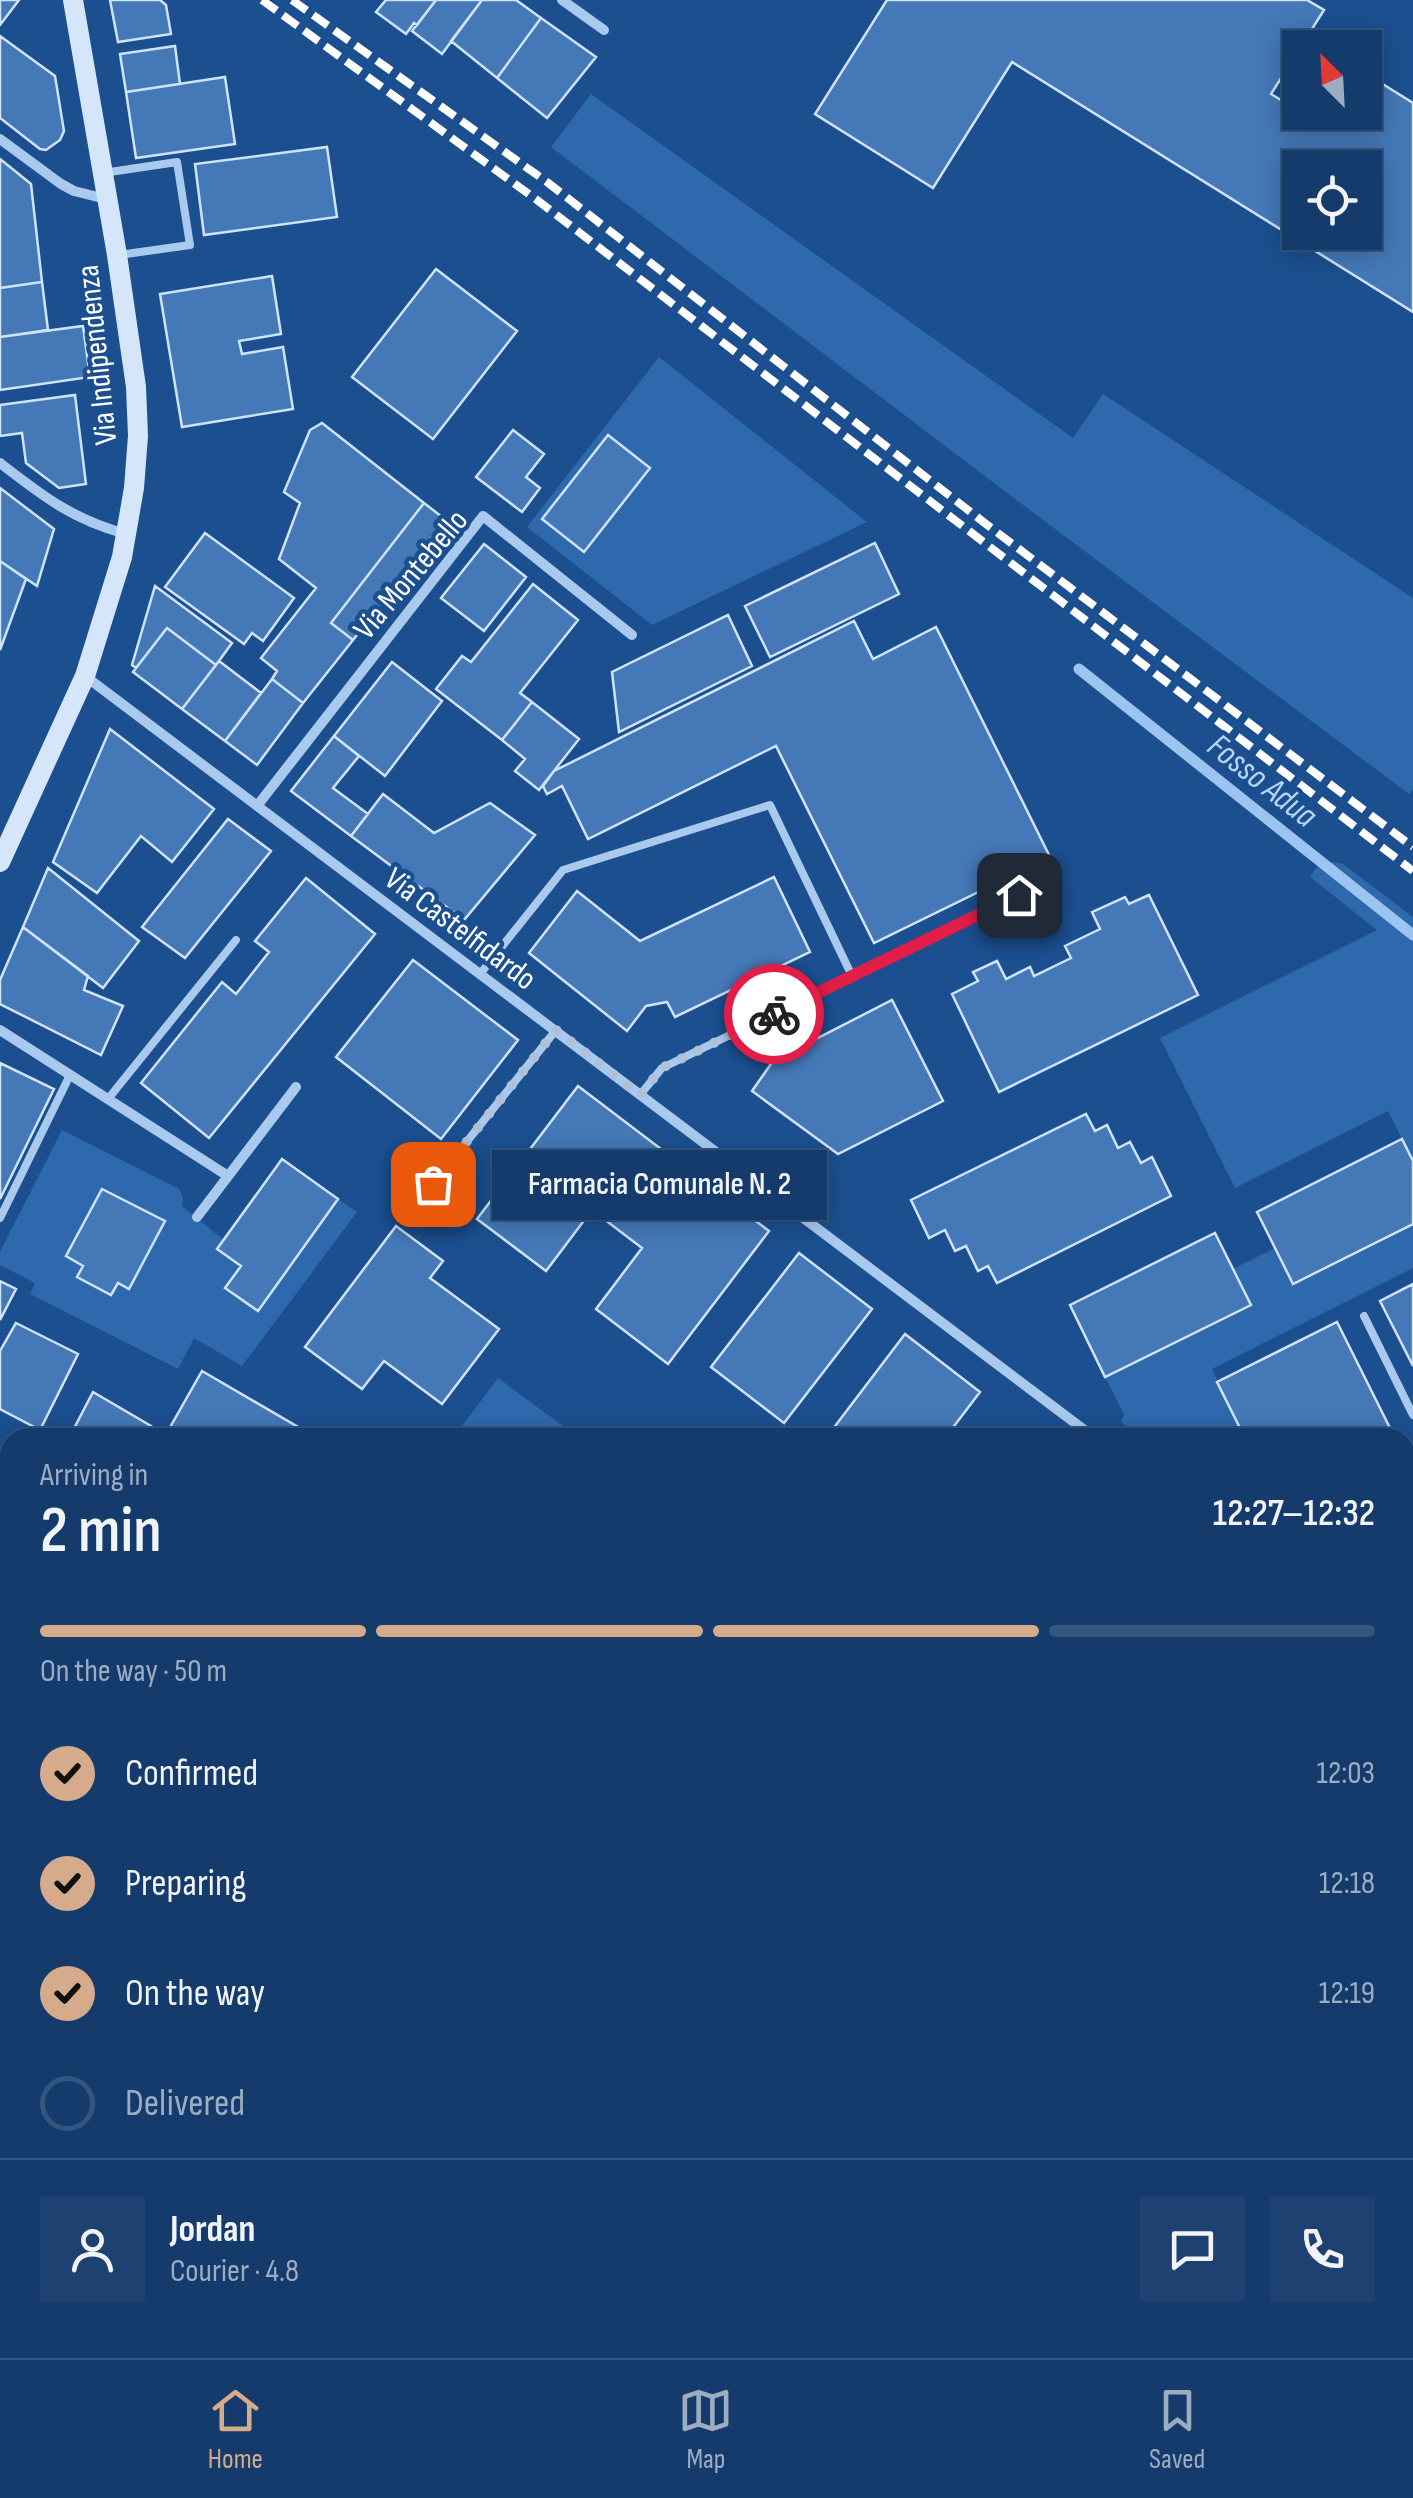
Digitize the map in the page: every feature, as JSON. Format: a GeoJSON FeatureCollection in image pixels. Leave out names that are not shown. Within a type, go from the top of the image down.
{"type":"FeatureCollection","features":[{"type":"Feature","properties":{"kind":"street","name":"Via Indipendenza"},"geometry":{"type":"LineString","coordinates":[[0,862],[85,676],[127,534],[134,488],[136,387],[73,0]]}},
{"type":"Feature","properties":{"kind":"street"},"geometry":{"type":"LineString","coordinates":[[562,0],[604,30]]}},
{"type":"Feature","properties":{"kind":"street"},"geometry":{"type":"LineString","coordinates":[[0,139],[60,184],[107,200]]}},
{"type":"Feature","properties":{"kind":"street"},"geometry":{"type":"LineString","coordinates":[[0,464],[65,510],[93,525],[127,534]]}},
{"type":"Feature","properties":{"kind":"street","name":"Via Montebello"},"geometry":{"type":"LineString","coordinates":[[257,806],[483,516],[632,635]]}},
{"type":"Feature","properties":{"kind":"street","name":"Via Castelfidardo"},"geometry":{"type":"LineString","coordinates":[[85,676],[1083,1428]]}},
{"type":"Feature","properties":{"kind":"street"},"geometry":{"type":"LineString","coordinates":[[0,1030],[228,1176]]}},
{"type":"Feature","properties":{"kind":"street"},"geometry":{"type":"LineString","coordinates":[[197,1217],[296,1087]]}},
{"type":"Feature","properties":{"kind":"lane"},"geometry":{"type":"LineString","coordinates":[[103,173],[178,162],[190,245],[117,255]]}},
{"type":"Feature","properties":{"kind":"lane"},"geometry":{"type":"LineString","coordinates":[[480,974],[562,870],[770,805],[852,976]]}},
{"type":"Feature","properties":{"kind":"lane"},"geometry":{"type":"LineString","coordinates":[[640,1095],[662,1068],[1019,895]]}},
{"type":"Feature","properties":{"kind":"lane"},"geometry":{"type":"LineString","coordinates":[[108,1099],[236,940]]}},
{"type":"Feature","properties":{"kind":"lane"},"geometry":{"type":"LineString","coordinates":[[433,1184],[556,1030]]}},
{"type":"Feature","properties":{"kind":"lane"},"geometry":{"type":"LineString","coordinates":[[0,1218],[70,1075]]}},
{"type":"Feature","properties":{"kind":"lane"},"geometry":{"type":"LineString","coordinates":[[1364,1316],[1413,1415]]}},
{"type":"Feature","properties":{"kind":"shaded area"},"geometry":{"type":"Polygon","coordinates":[[[591,94],[1073,438],[1103,394],[1413,598],[1413,789],[1409,794],[551,147],[591,94]]]}},
{"type":"Feature","properties":{"kind":"shaded area"},"geometry":{"type":"Polygon","coordinates":[[[659,357],[867,522],[652,625],[527,527],[659,357]],[[608,436],[542,519],[585,552],[650,468],[608,436]]]}},
{"type":"Feature","properties":{"kind":"shaded area"},"geometry":{"type":"Polygon","coordinates":[[[1332,862],[1343,864],[1413,917],[1413,1161],[1388,1111],[1235,1188],[1160,1038],[1377,930],[1310,877],[1316,868],[1332,862]]]}},
{"type":"Feature","properties":{"kind":"shaded area"},"geometry":{"type":"Polygon","coordinates":[[[62,1130],[179,1189],[182,1206],[224,1240],[218,1250],[241,1266],[226,1288],[257,1311],[338,1199],[357,1212],[242,1366],[194,1338],[178,1369],[30,1294],[35,1283],[0,1265],[0,1252],[62,1130]],[[102,1189],[66,1256],[83,1266],[77,1277],[111,1295],[118,1283],[129,1289],[165,1221],[102,1189]]]}},
{"type":"Feature","properties":{"kind":"shaded area"},"geometry":{"type":"Polygon","coordinates":[[[1413,1224],[1413,1268],[1212,1369],[1241,1428],[1129,1428],[1121,1422],[1124,1414],[1105,1377],[1250,1305],[1233,1269],[1275,1248],[1293,1283],[1413,1224]]]}},
{"type":"Feature","properties":{"kind":"shaded area"},"geometry":{"type":"Polygon","coordinates":[[[498,1378],[566,1428],[461,1428],[498,1378]]]}},
{"type":"Feature","properties":{"kind":"building"},"geometry":{"type":"Polygon","coordinates":[[[0,0],[19,0],[0,25],[0,0]]]}},
{"type":"Feature","properties":{"kind":"building"},"geometry":{"type":"Polygon","coordinates":[[[110,0],[160,0],[166,5],[171,34],[118,42],[110,0]]]}},
{"type":"Feature","properties":{"kind":"building"},"geometry":{"type":"Polygon","coordinates":[[[386,0],[436,0],[406,34],[376,12],[386,0]]]}},
{"type":"Feature","properties":{"kind":"building"},"geometry":{"type":"Polygon","coordinates":[[[436,0],[482,0],[442,54],[412,31],[436,0]]]}},
{"type":"Feature","properties":{"kind":"building"},"geometry":{"type":"Polygon","coordinates":[[[482,0],[516,0],[541,18],[497,78],[451,41],[482,0]]]}},
{"type":"Feature","properties":{"kind":"building"},"geometry":{"type":"Polygon","coordinates":[[[887,0],[1307,0],[1324,10],[1311,30],[1282,30],[1282,77],[1271,94],[1282,101],[1282,130],[1382,130],[1382,84],[1413,103],[1413,312],[1314,250],[1382,250],[1382,150],[1282,150],[1282,230],[1012,62],[933,188],[815,114],[887,0]]]}},
{"type":"Feature","properties":{"kind":"building"},"geometry":{"type":"Polygon","coordinates":[[[541,18],[596,57],[547,118],[497,78],[541,18]]]}},
{"type":"Feature","properties":{"kind":"building"},"geometry":{"type":"Polygon","coordinates":[[[0,36],[55,76],[64,131],[60,140],[46,150],[0,118],[0,36]]]}},
{"type":"Feature","properties":{"kind":"building"},"geometry":{"type":"Polygon","coordinates":[[[175,46],[180,84],[126,92],[120,54],[175,46]]]}},
{"type":"Feature","properties":{"kind":"building"},"geometry":{"type":"Polygon","coordinates":[[[225,77],[235,144],[136,158],[126,92],[225,77]]]}},
{"type":"Feature","properties":{"kind":"building"},"geometry":{"type":"Polygon","coordinates":[[[327,147],[337,217],[204,235],[195,164],[327,147]]]}},
{"type":"Feature","properties":{"kind":"building"},"geometry":{"type":"Polygon","coordinates":[[[0,159],[31,184],[42,282],[0,288],[0,159]]]}},
{"type":"Feature","properties":{"kind":"building"},"geometry":{"type":"Polygon","coordinates":[[[436,269],[517,331],[433,439],[352,377],[436,269]]]}},
{"type":"Feature","properties":{"kind":"building"},"geometry":{"type":"Polygon","coordinates":[[[272,276],[281,334],[239,341],[242,354],[283,347],[293,409],[182,427],[160,294],[272,276]]]}},
{"type":"Feature","properties":{"kind":"building"},"geometry":{"type":"Polygon","coordinates":[[[42,282],[48,330],[0,337],[0,288],[42,282]]]}},
{"type":"Feature","properties":{"kind":"building"},"geometry":{"type":"Polygon","coordinates":[[[83,326],[90,377],[0,390],[0,337],[83,326]]]}},
{"type":"Feature","properties":{"kind":"building"},"geometry":{"type":"Polygon","coordinates":[[[75,395],[86,484],[59,488],[26,463],[22,433],[0,436],[0,405],[75,395]]]}},
{"type":"Feature","properties":{"kind":"building"},"geometry":{"type":"Polygon","coordinates":[[[322,423],[424,503],[331,623],[353,640],[303,703],[272,679],[277,671],[261,658],[316,588],[279,559],[300,503],[284,492],[310,430],[322,423]]]}},
{"type":"Feature","properties":{"kind":"building"},"geometry":{"type":"Polygon","coordinates":[[[513,430],[544,454],[526,477],[540,488],[522,512],[476,477],[513,430]]]}},
{"type":"Feature","properties":{"kind":"building"},"geometry":{"type":"Polygon","coordinates":[[[608,435],[650,468],[584,552],[542,519],[608,435]]]}},
{"type":"Feature","properties":{"kind":"building"},"geometry":{"type":"Polygon","coordinates":[[[0,488],[54,529],[37,586],[0,561],[0,488]]]}},
{"type":"Feature","properties":{"kind":"building"},"geometry":{"type":"Polygon","coordinates":[[[424,503],[446,520],[353,640],[331,623],[424,503]]]}},
{"type":"Feature","properties":{"kind":"building"},"geometry":{"type":"Polygon","coordinates":[[[205,533],[294,598],[263,641],[252,633],[244,644],[165,587],[205,533]]]}},
{"type":"Feature","properties":{"kind":"building"},"geometry":{"type":"Polygon","coordinates":[[[875,543],[899,594],[770,657],[745,606],[875,543]]]}},
{"type":"Feature","properties":{"kind":"building"},"geometry":{"type":"Polygon","coordinates":[[[484,544],[526,577],[484,631],[441,598],[484,544]]]}},
{"type":"Feature","properties":{"kind":"building"},"geometry":{"type":"Polygon","coordinates":[[[0,561],[26,579],[0,650],[0,561]]]}},
{"type":"Feature","properties":{"kind":"building"},"geometry":{"type":"Polygon","coordinates":[[[533,584],[578,620],[520,693],[532,702],[502,740],[436,689],[462,656],[471,662],[533,584]]]}},
{"type":"Feature","properties":{"kind":"building"},"geometry":{"type":"Polygon","coordinates":[[[155,586],[232,643],[216,665],[167,628],[136,668],[132,665],[155,586]]]}},
{"type":"Feature","properties":{"kind":"building"},"geometry":{"type":"Polygon","coordinates":[[[728,615],[752,666],[619,732],[612,672],[728,615]]]}},
{"type":"Feature","properties":{"kind":"building"},"geometry":{"type":"Polygon","coordinates":[[[854,621],[873,659],[936,627],[1050,857],[874,943],[776,746],[588,839],[562,786],[547,794],[543,786],[554,771],[854,621]]]}},
{"type":"Feature","properties":{"kind":"building"},"geometry":{"type":"Polygon","coordinates":[[[167,628],[216,665],[182,709],[133,672],[167,628]]]}},
{"type":"Feature","properties":{"kind":"building"},"geometry":{"type":"Polygon","coordinates":[[[219,661],[261,693],[225,741],[182,709],[219,661]]]}},
{"type":"Feature","properties":{"kind":"building"},"geometry":{"type":"Polygon","coordinates":[[[392,662],[442,701],[385,776],[334,736],[392,662]]]}},
{"type":"Feature","properties":{"kind":"building"},"geometry":{"type":"Polygon","coordinates":[[[272,679],[303,703],[257,765],[225,741],[272,679]]]}},
{"type":"Feature","properties":{"kind":"building"},"geometry":{"type":"Polygon","coordinates":[[[532,702],[579,739],[539,790],[515,771],[525,759],[502,740],[532,702]]]}},
{"type":"Feature","properties":{"kind":"building"},"geometry":{"type":"Polygon","coordinates":[[[110,729],[214,809],[172,862],[141,836],[97,893],[53,862],[110,729]]]}},
{"type":"Feature","properties":{"kind":"building"},"geometry":{"type":"Polygon","coordinates":[[[334,736],[359,756],[333,788],[368,814],[351,836],[291,791],[334,736]]]}},
{"type":"Feature","properties":{"kind":"building"},"geometry":{"type":"Polygon","coordinates":[[[383,794],[434,833],[490,803],[535,835],[464,920],[351,836],[383,794]]]}},
{"type":"Feature","properties":{"kind":"building"},"geometry":{"type":"Polygon","coordinates":[[[228,819],[271,851],[185,958],[142,927],[228,819]]]}},
{"type":"Feature","properties":{"kind":"building"},"geometry":{"type":"Polygon","coordinates":[[[48,868],[139,941],[103,988],[23,927],[48,868]]]}},
{"type":"Feature","properties":{"kind":"building"},"geometry":{"type":"Polygon","coordinates":[[[774,877],[810,952],[675,1017],[667,1002],[646,1006],[627,1031],[529,953],[577,891],[640,941],[774,877]]]}},
{"type":"Feature","properties":{"kind":"building"},"geometry":{"type":"Polygon","coordinates":[[[306,878],[375,934],[209,1138],[141,1083],[222,982],[236,994],[269,952],[255,941],[306,878]]]}},
{"type":"Feature","properties":{"kind":"building"},"geometry":{"type":"Polygon","coordinates":[[[1149,895],[1198,995],[999,1092],[952,994],[978,981],[973,972],[997,961],[1006,979],[1030,967],[1034,976],[1071,958],[1065,946],[1100,929],[1092,912],[1125,897],[1129,904],[1149,895]]]}},
{"type":"Feature","properties":{"kind":"building"},"geometry":{"type":"Polygon","coordinates":[[[23,927],[88,976],[84,990],[123,1006],[101,1055],[0,1004],[0,980],[23,927]]]}},
{"type":"Feature","properties":{"kind":"building"},"geometry":{"type":"Polygon","coordinates":[[[413,960],[518,1040],[441,1139],[336,1057],[413,960]]]}},
{"type":"Feature","properties":{"kind":"building"},"geometry":{"type":"Polygon","coordinates":[[[892,1000],[943,1101],[838,1154],[752,1091],[773,1061],[892,1000]]]}},
{"type":"Feature","properties":{"kind":"building"},"geometry":{"type":"Polygon","coordinates":[[[0,1063],[54,1089],[0,1199],[0,1063]]]}},
{"type":"Feature","properties":{"kind":"building"},"geometry":{"type":"Polygon","coordinates":[[[578,1086],[769,1231],[668,1364],[596,1309],[642,1248],[592,1210],[546,1271],[477,1219],[578,1086]]]}},
{"type":"Feature","properties":{"kind":"building"},"geometry":{"type":"Polygon","coordinates":[[[1086,1114],[1095,1131],[1107,1125],[1118,1148],[1130,1142],[1141,1163],[1152,1157],[1171,1196],[997,1283],[988,1266],[978,1271],[966,1246],[955,1251],[945,1230],[929,1238],[911,1200],[1086,1114]]]}},
{"type":"Feature","properties":{"kind":"building"},"geometry":{"type":"Polygon","coordinates":[[[1402,1139],[1413,1161],[1413,1224],[1293,1284],[1257,1212],[1402,1139]]]}},
{"type":"Feature","properties":{"kind":"building"},"geometry":{"type":"Polygon","coordinates":[[[282,1159],[338,1199],[258,1311],[225,1288],[241,1266],[217,1249],[282,1159]]]}},
{"type":"Feature","properties":{"kind":"building"},"geometry":{"type":"Polygon","coordinates":[[[102,1189],[165,1221],[129,1289],[118,1283],[111,1295],[77,1277],[83,1266],[66,1256],[102,1189]]]}},
{"type":"Feature","properties":{"kind":"building"},"geometry":{"type":"Polygon","coordinates":[[[396,1226],[443,1261],[430,1278],[499,1329],[442,1404],[384,1361],[362,1389],[305,1347],[396,1226]]]}},
{"type":"Feature","properties":{"kind":"building"},"geometry":{"type":"Polygon","coordinates":[[[1215,1233],[1251,1305],[1105,1377],[1070,1305],[1215,1233]]]}},
{"type":"Feature","properties":{"kind":"building"},"geometry":{"type":"Polygon","coordinates":[[[799,1253],[872,1309],[784,1423],[711,1367],[799,1253]]]}},
{"type":"Feature","properties":{"kind":"building"},"geometry":{"type":"Polygon","coordinates":[[[0,1281],[16,1289],[0,1320],[0,1281]]]}},
{"type":"Feature","properties":{"kind":"building"},"geometry":{"type":"Polygon","coordinates":[[[1413,1284],[1413,1366],[1380,1301],[1413,1284]]]}},
{"type":"Feature","properties":{"kind":"building"},"geometry":{"type":"Polygon","coordinates":[[[1337,1322],[1390,1428],[1240,1428],[1217,1382],[1337,1322]]]}},
{"type":"Feature","properties":{"kind":"building"},"geometry":{"type":"Polygon","coordinates":[[[16,1323],[78,1354],[41,1428],[0,1409],[0,1351],[16,1323]]]}},
{"type":"Feature","properties":{"kind":"building"},"geometry":{"type":"Polygon","coordinates":[[[905,1334],[980,1392],[953,1428],[834,1428],[905,1334]]]}},
{"type":"Feature","properties":{"kind":"building"},"geometry":{"type":"Polygon","coordinates":[[[202,1371],[300,1428],[170,1428],[202,1371]]]}},
{"type":"Feature","properties":{"kind":"building"},"geometry":{"type":"Polygon","coordinates":[[[93,1392],[151,1426],[150,1428],[74,1428],[93,1392]]]}},
{"type":"Feature","properties":{"kind":"waterway","name":"Fosso Adua"},"geometry":{"type":"LineString","coordinates":[[1079,669],[1413,935]]}},
{"type":"Feature","properties":{"kind":"railway"},"geometry":{"type":"LineString","coordinates":[[262,0],[537,200],[1413,871]]}},
{"type":"Feature","properties":{"kind":"railway"},"geometry":{"type":"LineString","coordinates":[[292,0],[547,182],[986,524],[1413,847]]}},
{"type":"Feature","properties":{"kind":"way so far"},"geometry":{"type":"LineString","coordinates":[[433,1184],[556,1030],[640,1095],[662,1068],[774,1014]]}},
{"type":"Feature","properties":{"kind":"place","name":"Farmacia Comunale N. 2"},"geometry":{"type":"Point","coordinates":[433,1184]}},
{"type":"Feature","properties":{"kind":"route"},"geometry":{"type":"LineString","coordinates":[[774,1014],[1019,895]]}}]}
